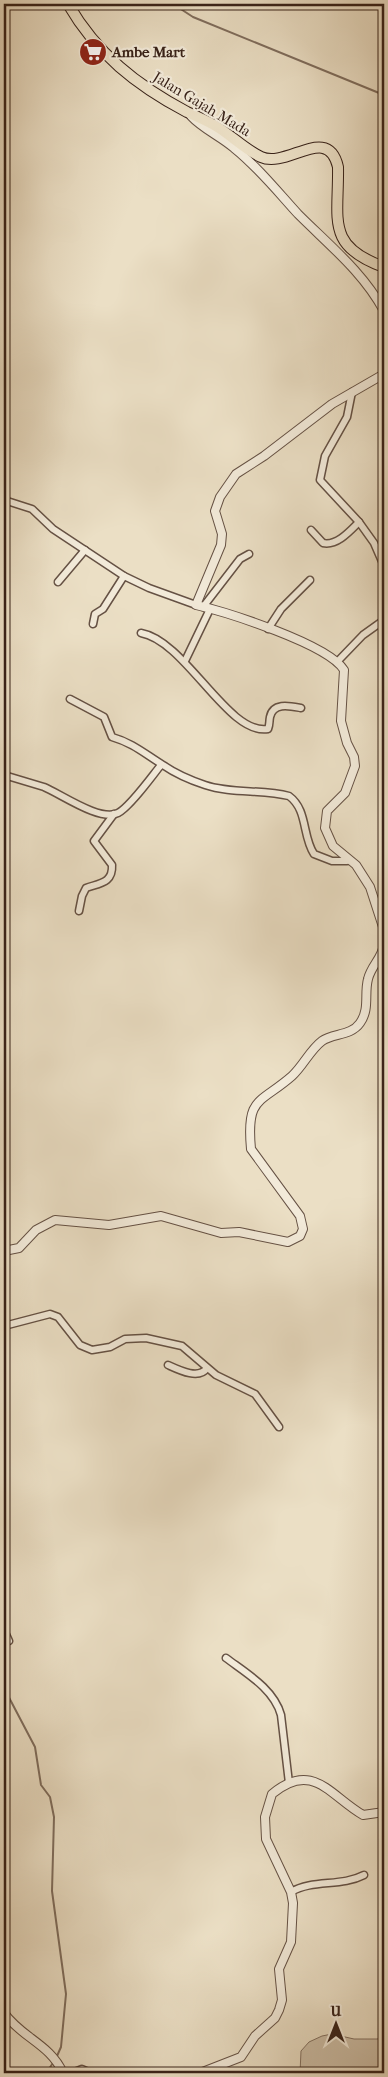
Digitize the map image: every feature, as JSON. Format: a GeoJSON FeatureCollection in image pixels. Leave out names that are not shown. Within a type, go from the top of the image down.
{"type":"FeatureCollection","features":[{"type":"Feature","properties":{"kind":"highway","name":"Jalan Gajah Mada"},"geometry":{"type":"LineString","coordinates":[[68,4],[96,46],[114,64],[148,90],[215,126],[264,158],[284,159],[316,147],[329,150],[337,160],[337,216],[344,241],[357,256],[384,267]]}},
{"type":"Feature","properties":{"kind":"street"},"geometry":{"type":"LineString","coordinates":[[188,112],[204,128],[234,148],[261,171],[299,215],[344,256],[384,311]]}},
{"type":"Feature","properties":{"kind":"street"},"geometry":{"type":"LineString","coordinates":[[185,661],[221,545],[222,534],[215,511],[230,481],[236,474],[264,456],[313,418],[352,392],[384,374]]}},
{"type":"Feature","properties":{"kind":"street"},"geometry":{"type":"LineString","coordinates":[[352,392],[347,417],[325,456],[320,475],[323,484],[359,522],[374,543],[384,566]]}},
{"type":"Feature","properties":{"kind":"street"},"geometry":{"type":"LineString","coordinates":[[4,500],[32,508],[46,523],[124,576],[149,588],[290,637],[337,662],[345,673],[340,708],[341,721],[345,737],[354,757],[355,766],[345,792],[327,811],[324,822],[328,839],[347,860],[361,871],[370,887],[384,930]]}},
{"type":"Feature","properties":{"kind":"street"},"geometry":{"type":"LineString","coordinates":[[311,530],[323,544],[329,544],[344,536],[359,522]]}},
{"type":"Feature","properties":{"kind":"street"},"geometry":{"type":"LineString","coordinates":[[58,582],[86,550]]}},
{"type":"Feature","properties":{"kind":"street"},"geometry":{"type":"LineString","coordinates":[[203,607],[240,559],[249,554]]}},
{"type":"Feature","properties":{"kind":"street"},"geometry":{"type":"LineString","coordinates":[[93,624],[95,614],[103,609],[124,576]]}},
{"type":"Feature","properties":{"kind":"street"},"geometry":{"type":"LineString","coordinates":[[268,629],[281,609],[310,580]]}},
{"type":"Feature","properties":{"kind":"street"},"geometry":{"type":"LineString","coordinates":[[337,662],[363,635],[384,620]]}},
{"type":"Feature","properties":{"kind":"street"},"geometry":{"type":"LineString","coordinates":[[141,633],[155,636],[185,661],[225,707],[238,719],[250,726],[268,729],[271,713],[278,707],[288,705],[301,708]]}},
{"type":"Feature","properties":{"kind":"street"},"geometry":{"type":"LineString","coordinates":[[70,699],[104,717],[112,738],[137,747],[161,764],[190,780],[215,788],[258,791],[289,796],[302,812],[307,837],[314,854],[332,861],[347,860]]}},
{"type":"Feature","properties":{"kind":"street"},"geometry":{"type":"LineString","coordinates":[[4,775],[45,788],[85,809],[114,814],[120,812],[161,764]]}},
{"type":"Feature","properties":{"kind":"street"},"geometry":{"type":"LineString","coordinates":[[78,911],[86,888],[108,881],[112,876],[112,865],[94,841],[114,814]]}},
{"type":"Feature","properties":{"kind":"street"},"geometry":{"type":"LineString","coordinates":[[4,1251],[20,1248],[36,1230],[55,1220],[109,1225],[161,1216],[221,1233],[239,1232],[288,1242],[300,1236],[303,1229],[300,1216],[250,1149],[254,1107],[263,1096],[292,1076],[322,1041],[349,1031],[360,1023],[367,1004],[368,980],[382,954],[384,945]]}},
{"type":"Feature","properties":{"kind":"street"},"geometry":{"type":"LineString","coordinates":[[4,1326],[50,1314],[58,1317],[76,1341],[85,1348],[98,1350],[110,1347],[125,1339],[153,1339],[182,1346],[216,1375],[255,1394],[279,1427]]}},
{"type":"Feature","properties":{"kind":"street"},"geometry":{"type":"LineString","coordinates":[[168,1366],[198,1374],[205,1372],[207,1368]]}},
{"type":"Feature","properties":{"kind":"street"},"geometry":{"type":"LineString","coordinates":[[4,1630],[9,1641]]}},
{"type":"Feature","properties":{"kind":"street"},"geometry":{"type":"LineString","coordinates":[[226,1658],[262,1687],[277,1705],[289,1783]]}},
{"type":"Feature","properties":{"kind":"street"},"geometry":{"type":"LineString","coordinates":[[200,2073],[241,2057],[259,2031],[278,2014],[282,2000],[279,1969],[289,1949],[292,1936],[293,1903],[291,1892],[268,1846],[265,1832],[265,1817],[269,1798],[278,1789],[289,1783],[317,1781],[363,1815],[384,1812]]}},
{"type":"Feature","properties":{"kind":"street"},"geometry":{"type":"LineString","coordinates":[[291,1892],[308,1886],[348,1881],[364,1875]]}},
{"type":"Feature","properties":{"kind":"street"},"geometry":{"type":"LineString","coordinates":[[4,2013],[22,2033],[56,2060],[62,2073]]}},
{"type":"Feature","properties":{"kind":"street"},"geometry":{"type":"LineString","coordinates":[[72,2073],[82,2069],[91,2073]]}},
{"type":"Feature","properties":{"kind":"shaded area"},"geometry":{"type":"Polygon","coordinates":[[[384,2020],[384,2073],[300,2073],[301,2051],[309,2042],[332,2034],[354,2039],[378,2039],[384,2020]]]}},
{"type":"Feature","properties":{"kind":"waterway"},"geometry":{"type":"LineString","coordinates":[[173,4],[193,17],[384,95]]}},
{"type":"Feature","properties":{"kind":"waterway"},"geometry":{"type":"LineString","coordinates":[[4,1688],[35,1747],[41,1785],[50,1797],[54,1817],[52,1891],[66,1994],[61,2047],[57,2056]]}},
{"type":"Feature","properties":{"kind":"waterway"},"geometry":{"type":"LineString","coordinates":[[46,2073],[53,2063]]}},
{"type":"Feature","properties":{"kind":"place","name":"Ambe Mart"},"geometry":{"type":"Point","coordinates":[93,52]}}]}
